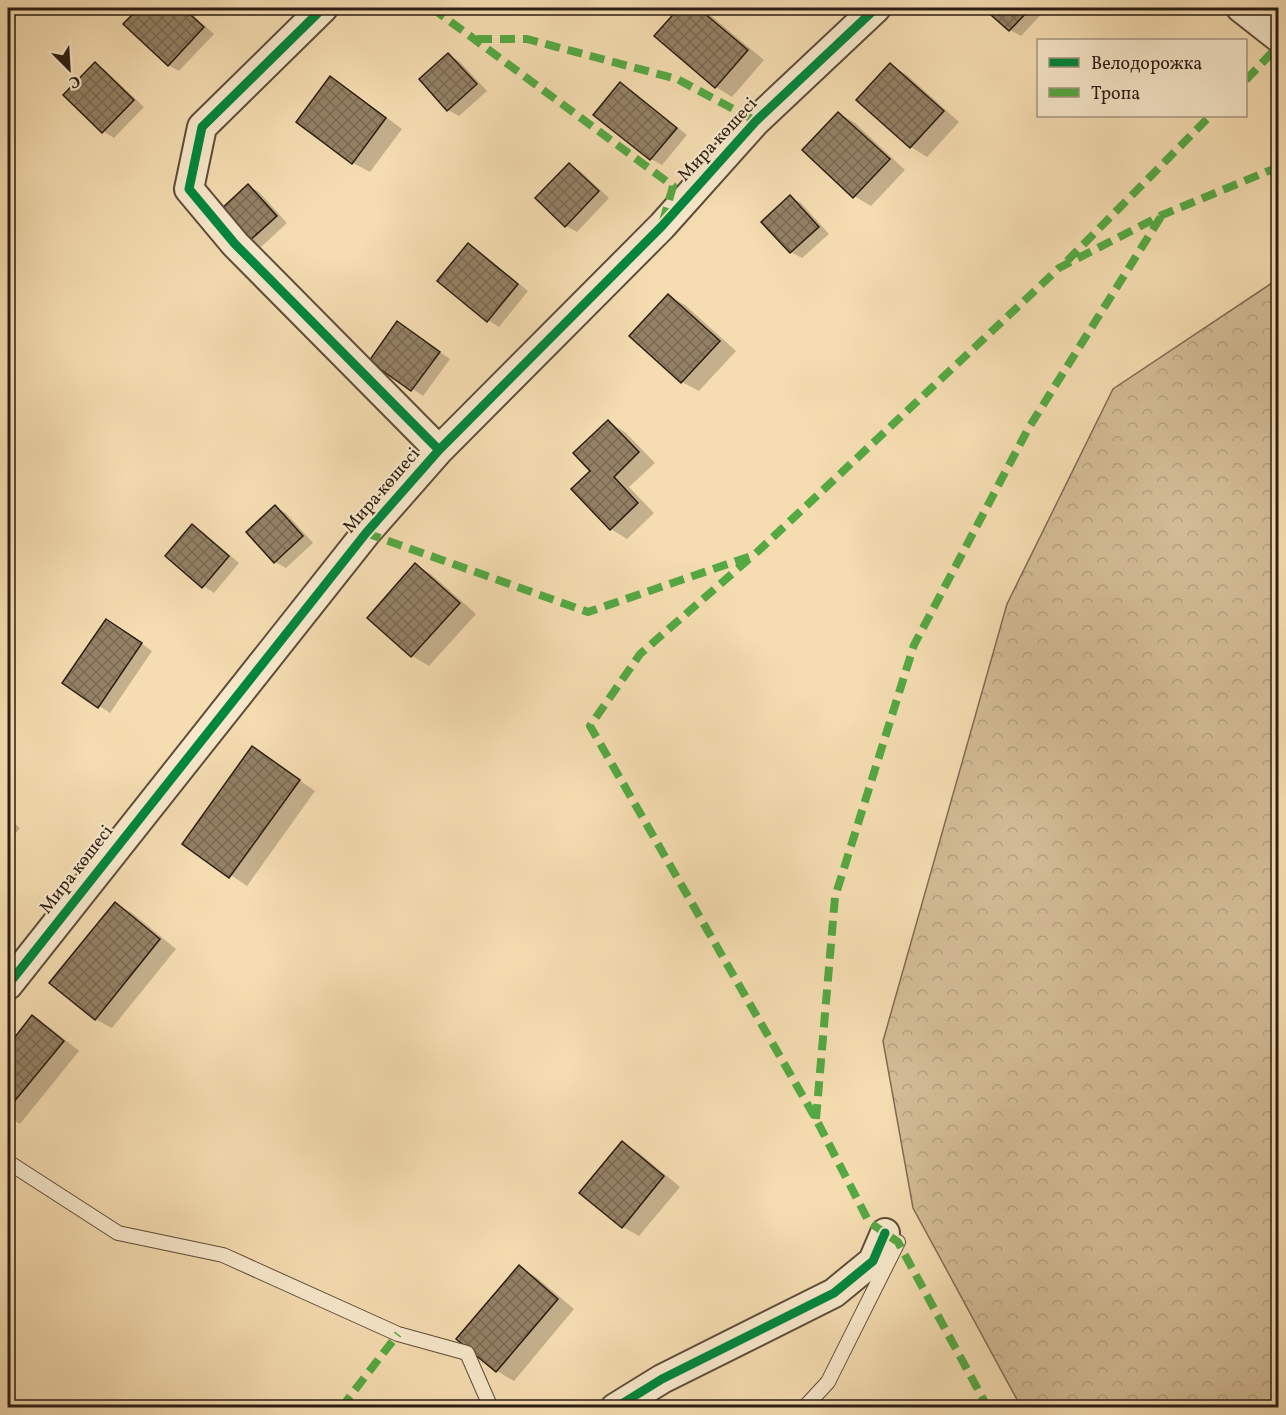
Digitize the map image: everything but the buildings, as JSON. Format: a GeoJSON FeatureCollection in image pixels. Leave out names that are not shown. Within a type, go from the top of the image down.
{"type":"FeatureCollection","features":[{"type":"Feature","properties":{"kind":"street"},"geometry":{"type":"LineString","coordinates":[[323,8],[202,127],[189,189],[236,244],[439,450]]}},
{"type":"Feature","properties":{"kind":"street","name":"Мира көшесі"},"geometry":{"type":"LineString","coordinates":[[8,985],[366,533],[439,450],[662,226],[756,121],[876,8]]}},
{"type":"Feature","properties":{"kind":"street"},"geometry":{"type":"LineString","coordinates":[[1241,8],[1278,37]]}},
{"type":"Feature","properties":{"kind":"street"},"geometry":{"type":"LineString","coordinates":[[615,1407],[662,1379],[834,1293],[873,1261],[891,1238]]}},
{"type":"Feature","properties":{"kind":"lane"},"geometry":{"type":"LineString","coordinates":[[8,1162],[118,1233],[223,1255],[398,1334],[467,1353],[491,1407]]}},
{"type":"Feature","properties":{"kind":"lane"},"geometry":{"type":"LineString","coordinates":[[804,1407],[828,1382],[891,1238]]}},
{"type":"Feature","properties":{"kind":"green space"},"geometry":{"type":"Polygon","coordinates":[[[1278,279],[1278,1407],[1021,1407],[913,1208],[883,1041],[1007,604],[1113,389],[1278,279]]]}},
{"type":"Feature","properties":{"kind":"marked path"},"geometry":{"type":"LineString","coordinates":[[432,8],[673,186],[663,221]]}},
{"type":"Feature","properties":{"kind":"marked path"},"geometry":{"type":"LineString","coordinates":[[477,39],[527,39],[677,79],[756,121]]}},
{"type":"Feature","properties":{"kind":"marked path"},"geometry":{"type":"LineString","coordinates":[[1247,79],[1278,46]]}},
{"type":"Feature","properties":{"kind":"marked path"},"geometry":{"type":"LineString","coordinates":[[1067,261],[1209,117]]}},
{"type":"Feature","properties":{"kind":"marked path"},"geometry":{"type":"LineString","coordinates":[[366,533],[588,612],[754,555],[1059,268],[1162,215],[1278,167]]}},
{"type":"Feature","properties":{"kind":"marked path"},"geometry":{"type":"LineString","coordinates":[[816,1119],[835,897],[914,645],[1028,429],[1162,215]]}},
{"type":"Feature","properties":{"kind":"marked path"},"geometry":{"type":"LineString","coordinates":[[749,559],[640,654],[590,726],[816,1119],[869,1222],[898,1242],[988,1408]]}},
{"type":"Feature","properties":{"kind":"marked path"},"geometry":{"type":"LineString","coordinates":[[341,1408],[398,1334]]}},
{"type":"Feature","properties":{"kind":"cycle path"},"geometry":{"type":"LineString","coordinates":[[323,8],[202,127],[189,189],[235,244],[439,450]]}},
{"type":"Feature","properties":{"kind":"cycle path"},"geometry":{"type":"LineString","coordinates":[[8,985],[366,533],[439,450],[662,226],[756,121],[876,8]]}},
{"type":"Feature","properties":{"kind":"cycle path"},"geometry":{"type":"LineString","coordinates":[[615,1408],[662,1379],[834,1293],[873,1261],[885,1233]]}}]}
